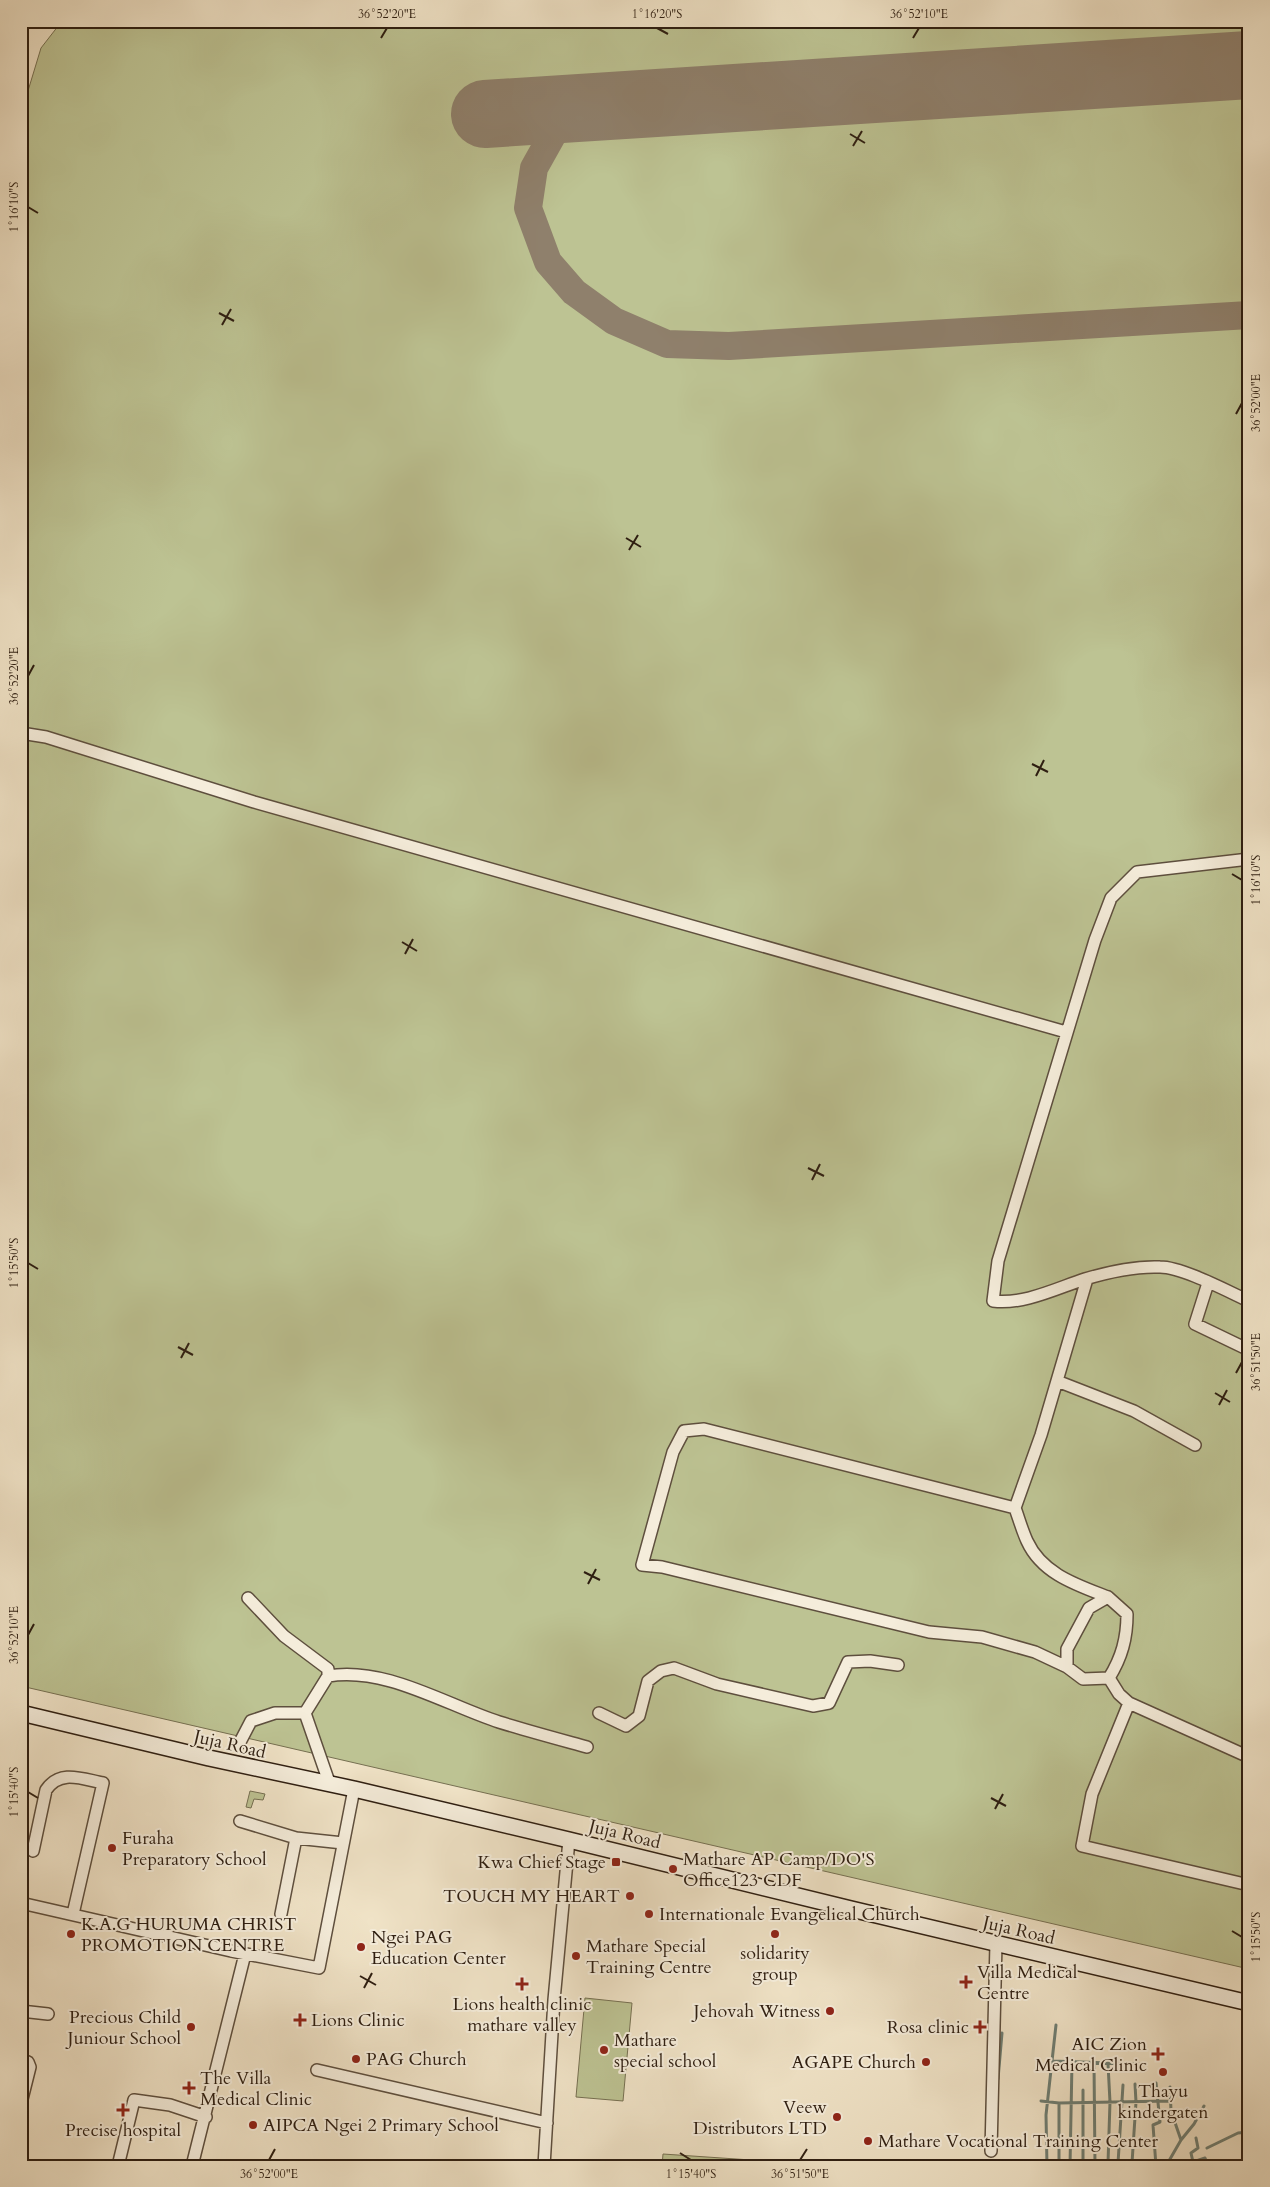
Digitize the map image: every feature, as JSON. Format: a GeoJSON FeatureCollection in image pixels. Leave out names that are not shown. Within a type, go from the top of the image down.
{"type":"FeatureCollection","features":[{"type":"Feature","properties":{"kind":"main road","name":"Juja Road"},"geometry":{"type":"LineString","coordinates":[[21,1712],[209,1758],[569,1840],[1249,2003]]}},
{"type":"Feature","properties":{"kind":"street"},"geometry":{"type":"LineString","coordinates":[[21,733],[46,737],[263,805],[1066,1032]]}},
{"type":"Feature","properties":{"kind":"street"},"geometry":{"type":"LineString","coordinates":[[1249,859],[1137,872],[1111,898],[1095,940],[1066,1032],[998,1261],[993,1300],[1004,1302],[1026,1298],[1087,1279],[1122,1271],[1161,1266],[1192,1275],[1249,1301]]}},
{"type":"Feature","properties":{"kind":"street"},"geometry":{"type":"LineString","coordinates":[[1087,1279],[1041,1435],[1015,1508],[1027,1542],[1044,1564],[1064,1580],[1108,1597],[1127,1614],[1127,1636],[1119,1662],[1109,1678]]}},
{"type":"Feature","properties":{"kind":"street"},"geometry":{"type":"LineString","coordinates":[[1208,1283],[1195,1324],[1249,1350]]}},
{"type":"Feature","properties":{"kind":"street"},"geometry":{"type":"LineString","coordinates":[[1057,1381],[1134,1411],[1195,1444]]}},
{"type":"Feature","properties":{"kind":"street"},"geometry":{"type":"LineString","coordinates":[[1015,1508],[704,1429],[684,1431],[673,1452],[642,1565],[662,1567],[929,1632],[982,1637],[1035,1652],[1067,1667],[1083,1679],[1109,1678]]}},
{"type":"Feature","properties":{"kind":"street"},"geometry":{"type":"LineString","coordinates":[[1067,1667],[1067,1649],[1089,1608],[1108,1597]]}},
{"type":"Feature","properties":{"kind":"street"},"geometry":{"type":"LineString","coordinates":[[248,1598],[284,1636],[328,1669],[328,1676],[305,1713]]}},
{"type":"Feature","properties":{"kind":"street"},"geometry":{"type":"LineString","coordinates":[[600,1713],[626,1726],[639,1716],[648,1681],[661,1671],[674,1668],[717,1684],[813,1706],[829,1703],[848,1662],[870,1661],[898,1665]]}},
{"type":"Feature","properties":{"kind":"street"},"geometry":{"type":"LineString","coordinates":[[328,1676],[346,1673],[378,1678],[437,1697],[498,1722],[587,1747]]}},
{"type":"Feature","properties":{"kind":"street"},"geometry":{"type":"LineString","coordinates":[[1109,1678],[1119,1694],[1129,1703],[1249,1757]]}},
{"type":"Feature","properties":{"kind":"street"},"geometry":{"type":"LineString","coordinates":[[1129,1703],[1092,1794],[1082,1846],[1249,1885]]}},
{"type":"Feature","properties":{"kind":"street"},"geometry":{"type":"LineString","coordinates":[[239,1744],[251,1721],[275,1713],[305,1713]]}},
{"type":"Feature","properties":{"kind":"street"},"geometry":{"type":"LineString","coordinates":[[305,1713],[330,1785]]}},
{"type":"Feature","properties":{"kind":"street"},"geometry":{"type":"LineString","coordinates":[[33,1851],[46,1790],[52,1782],[66,1776],[103,1783],[73,1914]]}},
{"type":"Feature","properties":{"kind":"street"},"geometry":{"type":"LineString","coordinates":[[21,1903],[245,1954],[319,1968],[354,1790]]}},
{"type":"Feature","properties":{"kind":"street"},"geometry":{"type":"LineString","coordinates":[[240,1821],[296,1838],[343,1843]]}},
{"type":"Feature","properties":{"kind":"street"},"geometry":{"type":"LineString","coordinates":[[281,1914],[296,1838]]}},
{"type":"Feature","properties":{"kind":"street"},"geometry":{"type":"LineString","coordinates":[[544,2166],[554,2000],[569,1840]]}},
{"type":"Feature","properties":{"kind":"street"},"geometry":{"type":"LineString","coordinates":[[992,2151],[996,1943]]}},
{"type":"Feature","properties":{"kind":"street"},"geometry":{"type":"LineString","coordinates":[[192,2166],[245,1954]]}},
{"type":"Feature","properties":{"kind":"street"},"geometry":{"type":"LineString","coordinates":[[21,2011],[48,2014]]}},
{"type":"Feature","properties":{"kind":"street"},"geometry":{"type":"LineString","coordinates":[[21,2060],[28,2062],[30,2067],[21,2103]]}},
{"type":"Feature","properties":{"kind":"street"},"geometry":{"type":"LineString","coordinates":[[317,2070],[547,2124]]}},
{"type":"Feature","properties":{"kind":"street"},"geometry":{"type":"LineString","coordinates":[[118,2166],[134,2100],[170,2105],[206,2116]]}},
{"type":"Feature","properties":{"kind":"green space"},"geometry":{"type":"Polygon","coordinates":[[[62,21],[1249,21],[1249,1969],[21,1686],[21,168],[24,168],[24,104],[41,48],[62,21]]]}},
{"type":"Feature","properties":{"kind":"green space"},"geometry":{"type":"Polygon","coordinates":[[[250,1791],[265,1794],[263,1800],[254,1799],[251,1808],[246,1807],[250,1791]]]}},
{"type":"Feature","properties":{"kind":"green space","name":"Mathare special school"},"geometry":{"type":"Polygon","coordinates":[[[585,1998],[632,2003],[623,2101],[576,2097],[585,1998]]]}},
{"type":"Feature","properties":{"kind":"green space"},"geometry":{"type":"Polygon","coordinates":[[[663,2154],[751,2160],[751,2166],[662,2166],[663,2154]]]}},
{"type":"Feature","properties":{"kind":"waterway"},"geometry":{"type":"LineString","coordinates":[[1047,2166],[1046,2115],[1056,2025]]}},
{"type":"Feature","properties":{"kind":"waterway"},"geometry":{"type":"LineString","coordinates":[[998,2079],[1002,2033]]}},
{"type":"Feature","properties":{"kind":"waterway"},"geometry":{"type":"LineString","coordinates":[[1052,2061],[1139,2064]]}},
{"type":"Feature","properties":{"kind":"waterway"},"geometry":{"type":"LineString","coordinates":[[1070,2166],[1072,2062]]}},
{"type":"Feature","properties":{"kind":"waterway"},"geometry":{"type":"LineString","coordinates":[[1094,2063],[1095,2166]]}},
{"type":"Feature","properties":{"kind":"waterway"},"geometry":{"type":"LineString","coordinates":[[1108,2064],[1110,2102],[1108,2163]]}},
{"type":"Feature","properties":{"kind":"waterway"},"geometry":{"type":"LineString","coordinates":[[1156,2083],[1160,2122],[1153,2125],[1156,2166]]}},
{"type":"Feature","properties":{"kind":"waterway"},"geometry":{"type":"LineString","coordinates":[[1132,2163],[1136,2102],[1135,2084]]}},
{"type":"Feature","properties":{"kind":"waterway"},"geometry":{"type":"LineString","coordinates":[[1118,2163],[1123,2085]]}},
{"type":"Feature","properties":{"kind":"waterway"},"geometry":{"type":"LineString","coordinates":[[1170,2087],[1171,2111],[1181,2140]]}},
{"type":"Feature","properties":{"kind":"waterway"},"geometry":{"type":"LineString","coordinates":[[1083,2090],[1083,2166]]}},
{"type":"Feature","properties":{"kind":"waterway"},"geometry":{"type":"LineString","coordinates":[[1041,2101],[1059,2103],[1170,2101]]}},
{"type":"Feature","properties":{"kind":"waterway"},"geometry":{"type":"LineString","coordinates":[[1059,2103],[1059,2166]]}},
{"type":"Feature","properties":{"kind":"waterway"},"geometry":{"type":"LineString","coordinates":[[1166,2166],[1204,2106]]}},
{"type":"Feature","properties":{"kind":"waterway"},"geometry":{"type":"LineString","coordinates":[[1207,2148],[1238,2133],[1249,2132]]}},
{"type":"Feature","properties":{"kind":"waterway"},"geometry":{"type":"LineString","coordinates":[[1196,2138],[1198,2148],[1191,2153],[1193,2162],[1205,2158],[1208,2166]]}},
{"type":"Feature","properties":{"kind":"waterway"},"geometry":{"type":"LineString","coordinates":[[1099,2166],[1108,2163],[1140,2163],[1140,2166]]}},
{"type":"Feature","properties":{"kind":"taxiway"},"geometry":{"type":"LineString","coordinates":[[567,109],[534,168],[528,208],[548,262],[574,292],[614,321],[667,344],[729,346],[1249,315]]}},
{"type":"Feature","properties":{"kind":"runway"},"geometry":{"type":"LineString","coordinates":[[485,114],[1249,65]]}},
{"type":"Feature","properties":{"kind":"place","name":"Furaha Preparatory School"},"geometry":{"type":"Point","coordinates":[112,1848]}},
{"type":"Feature","properties":{"kind":"place","name":"Kwa Chief Stage"},"geometry":{"type":"Point","coordinates":[616,1862]}},
{"type":"Feature","properties":{"kind":"place","name":"Mathare AP Camp/DO'S Office123 CDF"},"geometry":{"type":"Point","coordinates":[673,1869]}},
{"type":"Feature","properties":{"kind":"place","name":"TOUCH MY HEART"},"geometry":{"type":"Point","coordinates":[630,1896]}},
{"type":"Feature","properties":{"kind":"place","name":"Internationale Evangelical Church"},"geometry":{"type":"Point","coordinates":[649,1914]}},
{"type":"Feature","properties":{"kind":"place","name":"K.A.G HURUMA CHRIST PROMOTION CENTRE"},"geometry":{"type":"Point","coordinates":[71,1934]}},
{"type":"Feature","properties":{"kind":"place","name":"solidarity group"},"geometry":{"type":"Point","coordinates":[775,1934]}},
{"type":"Feature","properties":{"kind":"place","name":"Ngei PAG Education Center"},"geometry":{"type":"Point","coordinates":[361,1947]}},
{"type":"Feature","properties":{"kind":"place","name":"Mathare Special Training Centre"},"geometry":{"type":"Point","coordinates":[576,1956]}},
{"type":"Feature","properties":{"kind":"place","name":"Villa Medical Centre"},"geometry":{"type":"Point","coordinates":[966,1982]}},
{"type":"Feature","properties":{"kind":"place","name":"Lions health clinic mathare valley"},"geometry":{"type":"Point","coordinates":[522,1984]}},
{"type":"Feature","properties":{"kind":"place","name":"Jehovah Witness"},"geometry":{"type":"Point","coordinates":[830,2011]}},
{"type":"Feature","properties":{"kind":"place","name":"Lions Clinic"},"geometry":{"type":"Point","coordinates":[300,2020]}},
{"type":"Feature","properties":{"kind":"place","name":"Precious Child Juniour School"},"geometry":{"type":"Point","coordinates":[191,2027]}},
{"type":"Feature","properties":{"kind":"place","name":"Rosa clinic"},"geometry":{"type":"Point","coordinates":[980,2027]}},
{"type":"Feature","properties":{"kind":"place","name":"Mathare special school"},"geometry":{"type":"Point","coordinates":[604,2050]}},
{"type":"Feature","properties":{"kind":"place","name":"AIC Zion Medical Clinic"},"geometry":{"type":"Point","coordinates":[1158,2054]}},
{"type":"Feature","properties":{"kind":"place","name":"PAG Church"},"geometry":{"type":"Point","coordinates":[356,2059]}},
{"type":"Feature","properties":{"kind":"place","name":"AGAPE Church"},"geometry":{"type":"Point","coordinates":[926,2062]}},
{"type":"Feature","properties":{"kind":"place","name":"Thayu kindergaten"},"geometry":{"type":"Point","coordinates":[1163,2072]}},
{"type":"Feature","properties":{"kind":"place","name":"The Villa Medical Clinic"},"geometry":{"type":"Point","coordinates":[189,2088]}},
{"type":"Feature","properties":{"kind":"place","name":"Precise hospital"},"geometry":{"type":"Point","coordinates":[123,2110]}},
{"type":"Feature","properties":{"kind":"place","name":"Veew Distributors LTD"},"geometry":{"type":"Point","coordinates":[837,2117]}},
{"type":"Feature","properties":{"kind":"place","name":"AIPCA Ngei 2 Primary School"},"geometry":{"type":"Point","coordinates":[253,2125]}},
{"type":"Feature","properties":{"kind":"place","name":"Mathare Vocational Training Center"},"geometry":{"type":"Point","coordinates":[868,2141]}}]}
